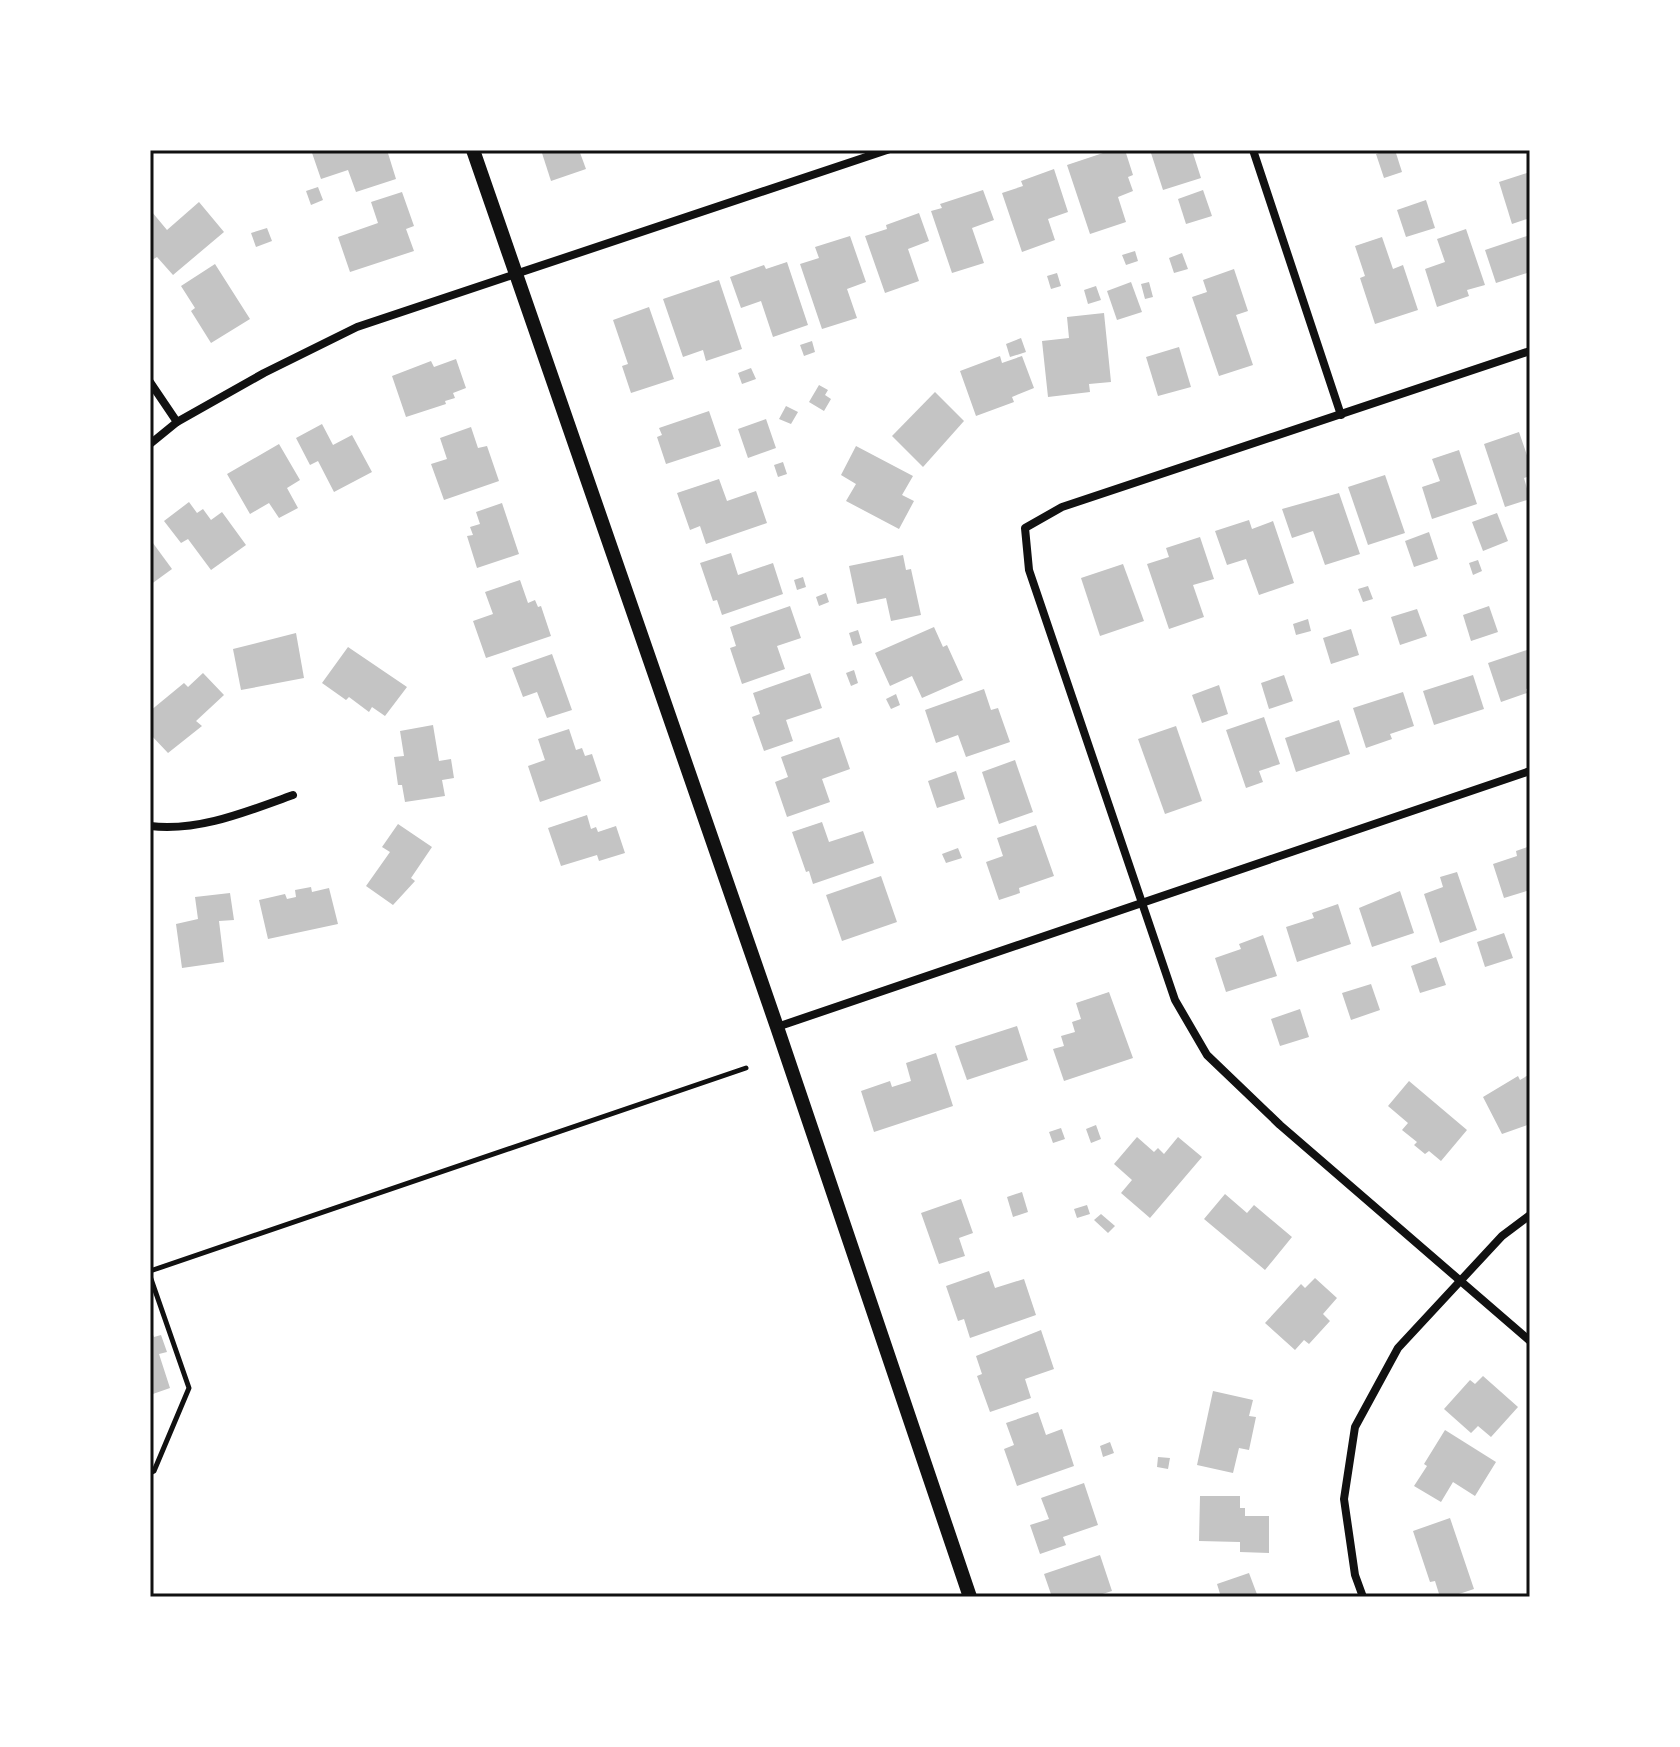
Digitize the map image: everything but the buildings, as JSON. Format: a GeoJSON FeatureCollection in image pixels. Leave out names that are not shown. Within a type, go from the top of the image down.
{"type":"FeatureCollection","features":[{"type":"Feature","properties":{"kind":"street"},"geometry":{"type":"LineString","coordinates":[[473,150],[777,1027],[970,1597]]}},
{"type":"Feature","properties":{"kind":"street"},"geometry":{"type":"LineString","coordinates":[[150,444],[177,422],[264,373],[357,327],[887,150]]}},
{"type":"Feature","properties":{"kind":"street"},"geometry":{"type":"LineString","coordinates":[[1253,150],[1341,415]]}},
{"type":"Feature","properties":{"kind":"street"},"geometry":{"type":"LineString","coordinates":[[1530,351],[1062,507],[1025,528],[1029,570],[1141,902],[1175,1000],[1207,1055],[1280,1125],[1530,1341]]}},
{"type":"Feature","properties":{"kind":"street"},"geometry":{"type":"LineString","coordinates":[[150,382],[177,422]]}},
{"type":"Feature","properties":{"kind":"street"},"geometry":{"type":"LineString","coordinates":[[777,1027],[1530,771]]}},
{"type":"Feature","properties":{"kind":"street"},"geometry":{"type":"LineString","coordinates":[[150,826],[163,828],[224,819],[293,795]]}},
{"type":"Feature","properties":{"kind":"street"},"geometry":{"type":"LineString","coordinates":[[1363,1597],[1355,1575],[1344,1499],[1355,1427],[1398,1348],[1502,1236],[1530,1215]]}},
{"type":"Feature","properties":{"kind":"path"},"geometry":{"type":"LineString","coordinates":[[150,1473],[154,1471],[189,1388],[150,1273],[746,1068]]}}]}
